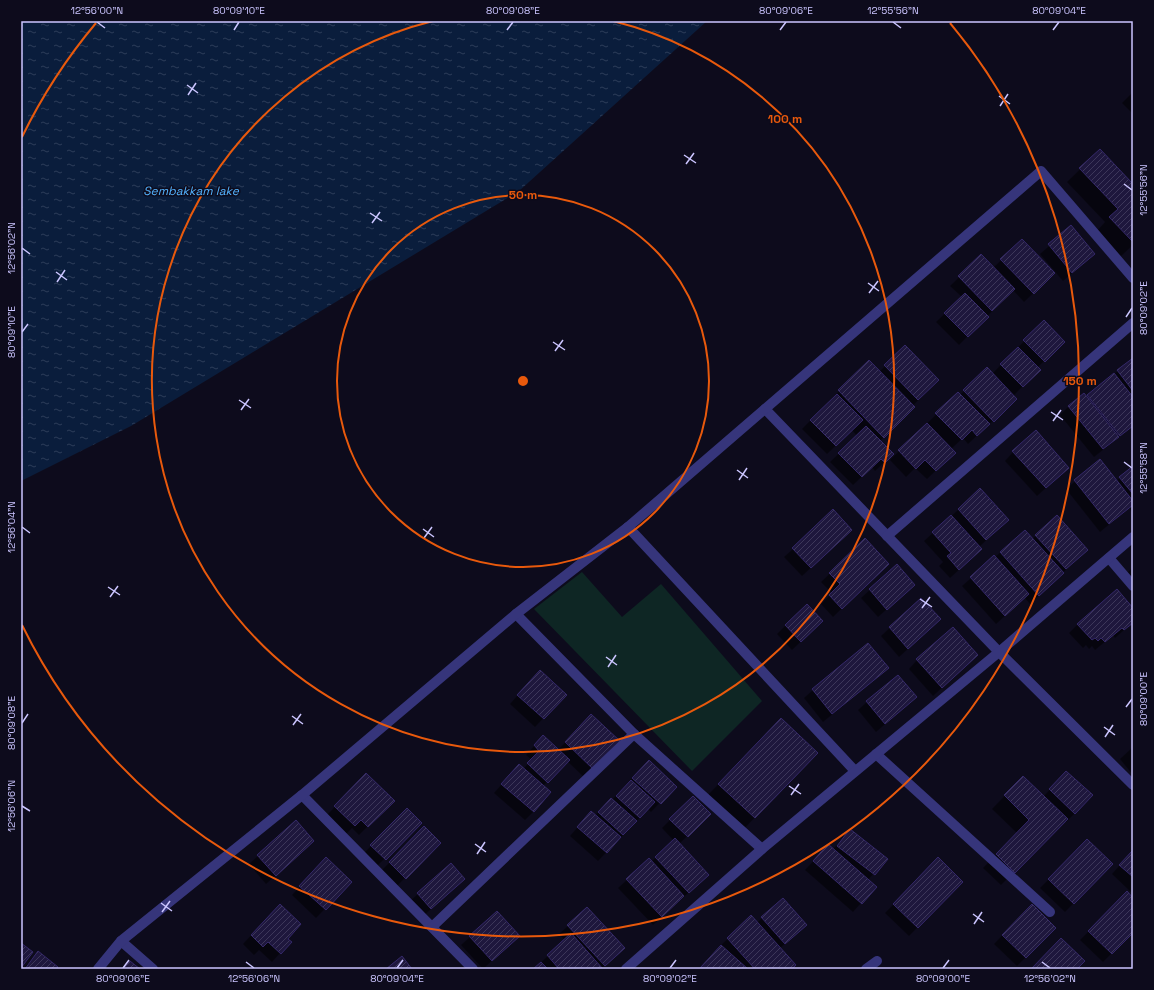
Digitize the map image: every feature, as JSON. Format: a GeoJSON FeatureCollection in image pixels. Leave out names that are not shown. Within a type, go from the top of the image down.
{"type":"FeatureCollection","features":[{"type":"Feature","properties":{"kind":"street"},"geometry":{"type":"LineString","coordinates":[[98,969],[121,941],[302,795],[516,614],[628,527],[1041,172],[1133,278]]}},
{"type":"Feature","properties":{"kind":"street"},"geometry":{"type":"LineString","coordinates":[[887,536],[1133,323]]}},
{"type":"Feature","properties":{"kind":"street"},"geometry":{"type":"LineString","coordinates":[[765,409],[999,652],[1133,785]]}},
{"type":"Feature","properties":{"kind":"street"},"geometry":{"type":"LineString","coordinates":[[628,527],[855,771]]}},
{"type":"Feature","properties":{"kind":"street"},"geometry":{"type":"LineString","coordinates":[[626,969],[762,849],[999,652],[1133,537]]}},
{"type":"Feature","properties":{"kind":"street"},"geometry":{"type":"LineString","coordinates":[[1109,558],[1133,586]]}},
{"type":"Feature","properties":{"kind":"street"},"geometry":{"type":"LineString","coordinates":[[516,614],[634,734],[762,849]]}},
{"type":"Feature","properties":{"kind":"street"},"geometry":{"type":"LineString","coordinates":[[432,927],[634,734]]}},
{"type":"Feature","properties":{"kind":"street"},"geometry":{"type":"LineString","coordinates":[[876,754],[1050,912]]}},
{"type":"Feature","properties":{"kind":"street"},"geometry":{"type":"LineString","coordinates":[[302,795],[473,969]]}},
{"type":"Feature","properties":{"kind":"street"},"geometry":{"type":"LineString","coordinates":[[121,941],[153,969]]}},
{"type":"Feature","properties":{"kind":"street"},"geometry":{"type":"LineString","coordinates":[[866,969],[877,961]]}},
{"type":"Feature","properties":{"kind":"green space"},"geometry":{"type":"Polygon","coordinates":[[[582,572],[622,617],[661,584],[762,701],[692,771],[534,609],[582,572]]]}},
{"type":"Feature","properties":{"kind":"water","name":"Sembakkam lake"},"geometry":{"type":"Polygon","coordinates":[[[21,21],[707,21],[519,191],[131,426],[21,481],[21,21]]]}},
{"type":"Feature","properties":{"kind":"building"},"geometry":{"type":"Polygon","coordinates":[[[1100,149],[1133,184],[1133,242],[1109,217],[1118,209],[1079,168],[1100,149]]]}},
{"type":"Feature","properties":{"kind":"building"},"geometry":{"type":"Polygon","coordinates":[[[1071,225],[1095,254],[1072,273],[1048,244],[1071,225]]]}},
{"type":"Feature","properties":{"kind":"building"},"geometry":{"type":"Polygon","coordinates":[[[1022,239],[1055,273],[1034,294],[1000,259],[1022,239]]]}},
{"type":"Feature","properties":{"kind":"building"},"geometry":{"type":"Polygon","coordinates":[[[981,254],[1015,289],[992,311],[958,276],[981,254]]]}},
{"type":"Feature","properties":{"kind":"building"},"geometry":{"type":"Polygon","coordinates":[[[965,293],[989,317],[968,337],[944,313],[965,293]]]}},
{"type":"Feature","properties":{"kind":"building"},"geometry":{"type":"Polygon","coordinates":[[[1044,320],[1065,342],[1045,362],[1023,340],[1044,320]]]}},
{"type":"Feature","properties":{"kind":"building"},"geometry":{"type":"Polygon","coordinates":[[[905,345],[939,380],[918,400],[884,365],[905,345]]]}},
{"type":"Feature","properties":{"kind":"building"},"geometry":{"type":"Polygon","coordinates":[[[1018,347],[1041,370],[1023,387],[1000,364],[1018,347]]]}},
{"type":"Feature","properties":{"kind":"building"},"geometry":{"type":"Polygon","coordinates":[[[1133,358],[1133,391],[1117,370],[1133,358]]]}},
{"type":"Feature","properties":{"kind":"building"},"geometry":{"type":"Polygon","coordinates":[[[869,360],[915,407],[884,438],[838,390],[869,360]]]}},
{"type":"Feature","properties":{"kind":"building"},"geometry":{"type":"Polygon","coordinates":[[[987,367],[1017,399],[994,422],[963,390],[987,367]]]}},
{"type":"Feature","properties":{"kind":"building"},"geometry":{"type":"Polygon","coordinates":[[[1114,373],[1133,397],[1133,426],[1120,436],[1087,395],[1114,373]]]}},
{"type":"Feature","properties":{"kind":"building"},"geometry":{"type":"Polygon","coordinates":[[[958,392],[990,424],[977,436],[972,430],[962,440],[935,413],[958,392]]]}},
{"type":"Feature","properties":{"kind":"building"},"geometry":{"type":"Polygon","coordinates":[[[1084,393],[1119,437],[1103,449],[1068,406],[1084,393]]]}},
{"type":"Feature","properties":{"kind":"building"},"geometry":{"type":"Polygon","coordinates":[[[837,394],[863,420],[836,446],[810,420],[837,394]]]}},
{"type":"Feature","properties":{"kind":"building"},"geometry":{"type":"Polygon","coordinates":[[[927,423],[956,453],[936,471],[925,460],[916,469],[898,450],[927,423]]]}},
{"type":"Feature","properties":{"kind":"building"},"geometry":{"type":"Polygon","coordinates":[[[866,426],[894,454],[885,463],[881,459],[862,477],[838,453],[866,426]]]}},
{"type":"Feature","properties":{"kind":"building"},"geometry":{"type":"Polygon","coordinates":[[[1036,430],[1069,468],[1046,488],[1012,451],[1036,430]]]}},
{"type":"Feature","properties":{"kind":"building"},"geometry":{"type":"Polygon","coordinates":[[[1100,459],[1133,501],[1133,505],[1109,524],[1074,480],[1100,459]]]}},
{"type":"Feature","properties":{"kind":"building"},"geometry":{"type":"Polygon","coordinates":[[[1133,466],[1133,494],[1119,477],[1133,466]]]}},
{"type":"Feature","properties":{"kind":"building"},"geometry":{"type":"Polygon","coordinates":[[[980,488],[1009,520],[986,540],[958,509],[980,488]]]}},
{"type":"Feature","properties":{"kind":"building"},"geometry":{"type":"Polygon","coordinates":[[[833,509],[852,530],[811,568],[792,548],[833,509]]]}},
{"type":"Feature","properties":{"kind":"building"},"geometry":{"type":"Polygon","coordinates":[[[951,515],[982,549],[959,570],[947,556],[951,553],[932,532],[951,515]]]}},
{"type":"Feature","properties":{"kind":"building"},"geometry":{"type":"Polygon","coordinates":[[[1057,515],[1088,550],[1066,569],[1035,535],[1057,515]]]}},
{"type":"Feature","properties":{"kind":"building"},"geometry":{"type":"Polygon","coordinates":[[[1025,530],[1064,573],[1039,596],[1000,552],[1025,530]]]}},
{"type":"Feature","properties":{"kind":"building"},"geometry":{"type":"Polygon","coordinates":[[[865,538],[889,564],[842,609],[829,595],[840,584],[829,573],[865,538]]]}},
{"type":"Feature","properties":{"kind":"building"},"geometry":{"type":"Polygon","coordinates":[[[994,555],[1029,594],[1005,616],[970,577],[994,555]]]}},
{"type":"Feature","properties":{"kind":"building"},"geometry":{"type":"Polygon","coordinates":[[[897,564],[915,585],[887,610],[869,589],[897,564]]]}},
{"type":"Feature","properties":{"kind":"building"},"geometry":{"type":"Polygon","coordinates":[[[1117,589],[1133,608],[1133,623],[1124,630],[1122,628],[1105,642],[1101,638],[1098,641],[1095,638],[1092,640],[1077,624],[1117,589]]]}},
{"type":"Feature","properties":{"kind":"building"},"geometry":{"type":"Polygon","coordinates":[[[921,598],[941,619],[908,649],[889,627],[921,598]]]}},
{"type":"Feature","properties":{"kind":"building"},"geometry":{"type":"Polygon","coordinates":[[[807,604],[823,621],[801,642],[785,625],[807,604]]]}},
{"type":"Feature","properties":{"kind":"building"},"geometry":{"type":"Polygon","coordinates":[[[953,627],[978,655],[942,688],[916,659],[953,627]]]}},
{"type":"Feature","properties":{"kind":"building"},"geometry":{"type":"Polygon","coordinates":[[[868,643],[889,668],[832,714],[812,689],[868,643]]]}},
{"type":"Feature","properties":{"kind":"building"},"geometry":{"type":"Polygon","coordinates":[[[540,670],[567,695],[544,719],[517,695],[540,670]]]}},
{"type":"Feature","properties":{"kind":"building"},"geometry":{"type":"Polygon","coordinates":[[[898,675],[917,697],[885,724],[866,701],[898,675]]]}},
{"type":"Feature","properties":{"kind":"building"},"geometry":{"type":"Polygon","coordinates":[[[591,714],[621,742],[594,770],[565,742],[591,714]]]}},
{"type":"Feature","properties":{"kind":"building"},"geometry":{"type":"Polygon","coordinates":[[[781,718],[818,753],[755,818],[718,784],[781,718]]]}},
{"type":"Feature","properties":{"kind":"building"},"geometry":{"type":"Polygon","coordinates":[[[543,735],[570,760],[548,783],[527,763],[539,751],[534,745],[543,735]]]}},
{"type":"Feature","properties":{"kind":"building"},"geometry":{"type":"Polygon","coordinates":[[[649,760],[677,787],[661,804],[632,778],[649,760]]]}},
{"type":"Feature","properties":{"kind":"building"},"geometry":{"type":"Polygon","coordinates":[[[519,764],[551,792],[534,812],[501,784],[519,764]]]}},
{"type":"Feature","properties":{"kind":"building"},"geometry":{"type":"Polygon","coordinates":[[[1066,771],[1093,795],[1075,814],[1049,789],[1066,771]]]}},
{"type":"Feature","properties":{"kind":"building"},"geometry":{"type":"Polygon","coordinates":[[[366,773],[395,801],[368,827],[361,820],[355,826],[334,806],[366,773]]]}},
{"type":"Feature","properties":{"kind":"building"},"geometry":{"type":"Polygon","coordinates":[[[1023,776],[1068,819],[1015,873],[996,854],[1029,820],[1004,795],[1023,776]]]}},
{"type":"Feature","properties":{"kind":"building"},"geometry":{"type":"Polygon","coordinates":[[[631,780],[655,802],[640,818],[616,796],[631,780]]]}},
{"type":"Feature","properties":{"kind":"building"},"geometry":{"type":"Polygon","coordinates":[[[693,796],[711,814],[688,837],[669,819],[693,796]]]}},
{"type":"Feature","properties":{"kind":"building"},"geometry":{"type":"Polygon","coordinates":[[[611,798],[637,821],[623,835],[598,812],[611,798]]]}},
{"type":"Feature","properties":{"kind":"building"},"geometry":{"type":"Polygon","coordinates":[[[407,808],[422,823],[386,860],[370,845],[407,808]]]}},
{"type":"Feature","properties":{"kind":"building"},"geometry":{"type":"Polygon","coordinates":[[[591,811],[621,837],[607,853],[577,827],[591,811]]]}},
{"type":"Feature","properties":{"kind":"building"},"geometry":{"type":"Polygon","coordinates":[[[296,820],[314,841],[276,876],[257,855],[296,820]]]}},
{"type":"Feature","properties":{"kind":"building"},"geometry":{"type":"Polygon","coordinates":[[[424,826],[441,843],[406,879],[389,862],[424,826]]]}},
{"type":"Feature","properties":{"kind":"building"},"geometry":{"type":"Polygon","coordinates":[[[850,829],[888,859],[875,875],[837,846],[850,829]]]}},
{"type":"Feature","properties":{"kind":"building"},"geometry":{"type":"Polygon","coordinates":[[[675,838],[709,875],[689,893],[655,857],[675,838]]]}},
{"type":"Feature","properties":{"kind":"building"},"geometry":{"type":"Polygon","coordinates":[[[1087,839],[1113,864],[1074,904],[1048,879],[1087,839]]]}},
{"type":"Feature","properties":{"kind":"building"},"geometry":{"type":"Polygon","coordinates":[[[828,844],[877,887],[862,904],[813,861],[828,844]]]}},
{"type":"Feature","properties":{"kind":"building"},"geometry":{"type":"Polygon","coordinates":[[[1133,850],[1133,877],[1119,865],[1133,850]]]}},
{"type":"Feature","properties":{"kind":"building"},"geometry":{"type":"Polygon","coordinates":[[[326,857],[352,882],[326,910],[299,886],[326,857]]]}},
{"type":"Feature","properties":{"kind":"building"},"geometry":{"type":"Polygon","coordinates":[[[938,857],[963,882],[918,928],[893,904],[938,857]]]}},
{"type":"Feature","properties":{"kind":"building"},"geometry":{"type":"Polygon","coordinates":[[[649,858],[684,896],[662,917],[626,879],[649,858]]]}},
{"type":"Feature","properties":{"kind":"building"},"geometry":{"type":"Polygon","coordinates":[[[451,863],[465,879],[431,909],[417,893],[451,863]]]}},
{"type":"Feature","properties":{"kind":"building"},"geometry":{"type":"Polygon","coordinates":[[[1127,891],[1133,898],[1133,933],[1112,954],[1088,931],[1127,891]]]}},
{"type":"Feature","properties":{"kind":"building"},"geometry":{"type":"Polygon","coordinates":[[[783,898],[807,925],[785,944],[761,917],[783,898]]]}},
{"type":"Feature","properties":{"kind":"building"},"geometry":{"type":"Polygon","coordinates":[[[280,904],[301,924],[288,939],[292,942],[281,954],[268,942],[263,947],[251,935],[280,904]]]}},
{"type":"Feature","properties":{"kind":"building"},"geometry":{"type":"Polygon","coordinates":[[[1032,904],[1056,928],[1026,958],[1002,935],[1032,904]]]}},
{"type":"Feature","properties":{"kind":"building"},"geometry":{"type":"Polygon","coordinates":[[[587,907],[625,948],[605,966],[567,925],[587,907]]]}},
{"type":"Feature","properties":{"kind":"building"},"geometry":{"type":"Polygon","coordinates":[[[497,911],[520,936],[492,961],[469,936],[497,911]]]}},
{"type":"Feature","properties":{"kind":"building"},"geometry":{"type":"Polygon","coordinates":[[[751,915],[796,965],[792,969],[755,969],[727,938],[751,915]]]}},
{"type":"Feature","properties":{"kind":"building"},"geometry":{"type":"Polygon","coordinates":[[[571,933],[603,969],[559,969],[547,955],[571,933]]]}},
{"type":"Feature","properties":{"kind":"building"},"geometry":{"type":"Polygon","coordinates":[[[1061,938],[1085,961],[1077,969],[1031,969],[1061,938]]]}},
{"type":"Feature","properties":{"kind":"building"},"geometry":{"type":"Polygon","coordinates":[[[21,943],[33,952],[21,968],[21,943]]]}},
{"type":"Feature","properties":{"kind":"building"},"geometry":{"type":"Polygon","coordinates":[[[721,945],[748,969],[700,968],[721,945]]]}},
{"type":"Feature","properties":{"kind":"building"},"geometry":{"type":"Polygon","coordinates":[[[38,951],[58,967],[56,969],[25,969],[38,951]]]}},
{"type":"Feature","properties":{"kind":"building"},"geometry":{"type":"Polygon","coordinates":[[[402,956],[412,969],[386,969],[402,956]]]}},
{"type":"Feature","properties":{"kind":"building"},"geometry":{"type":"Polygon","coordinates":[[[130,961],[140,969],[123,969],[130,961]]]}},
{"type":"Feature","properties":{"kind":"building"},"geometry":{"type":"Polygon","coordinates":[[[541,962],[548,969],[533,969],[541,962]]]}}]}
